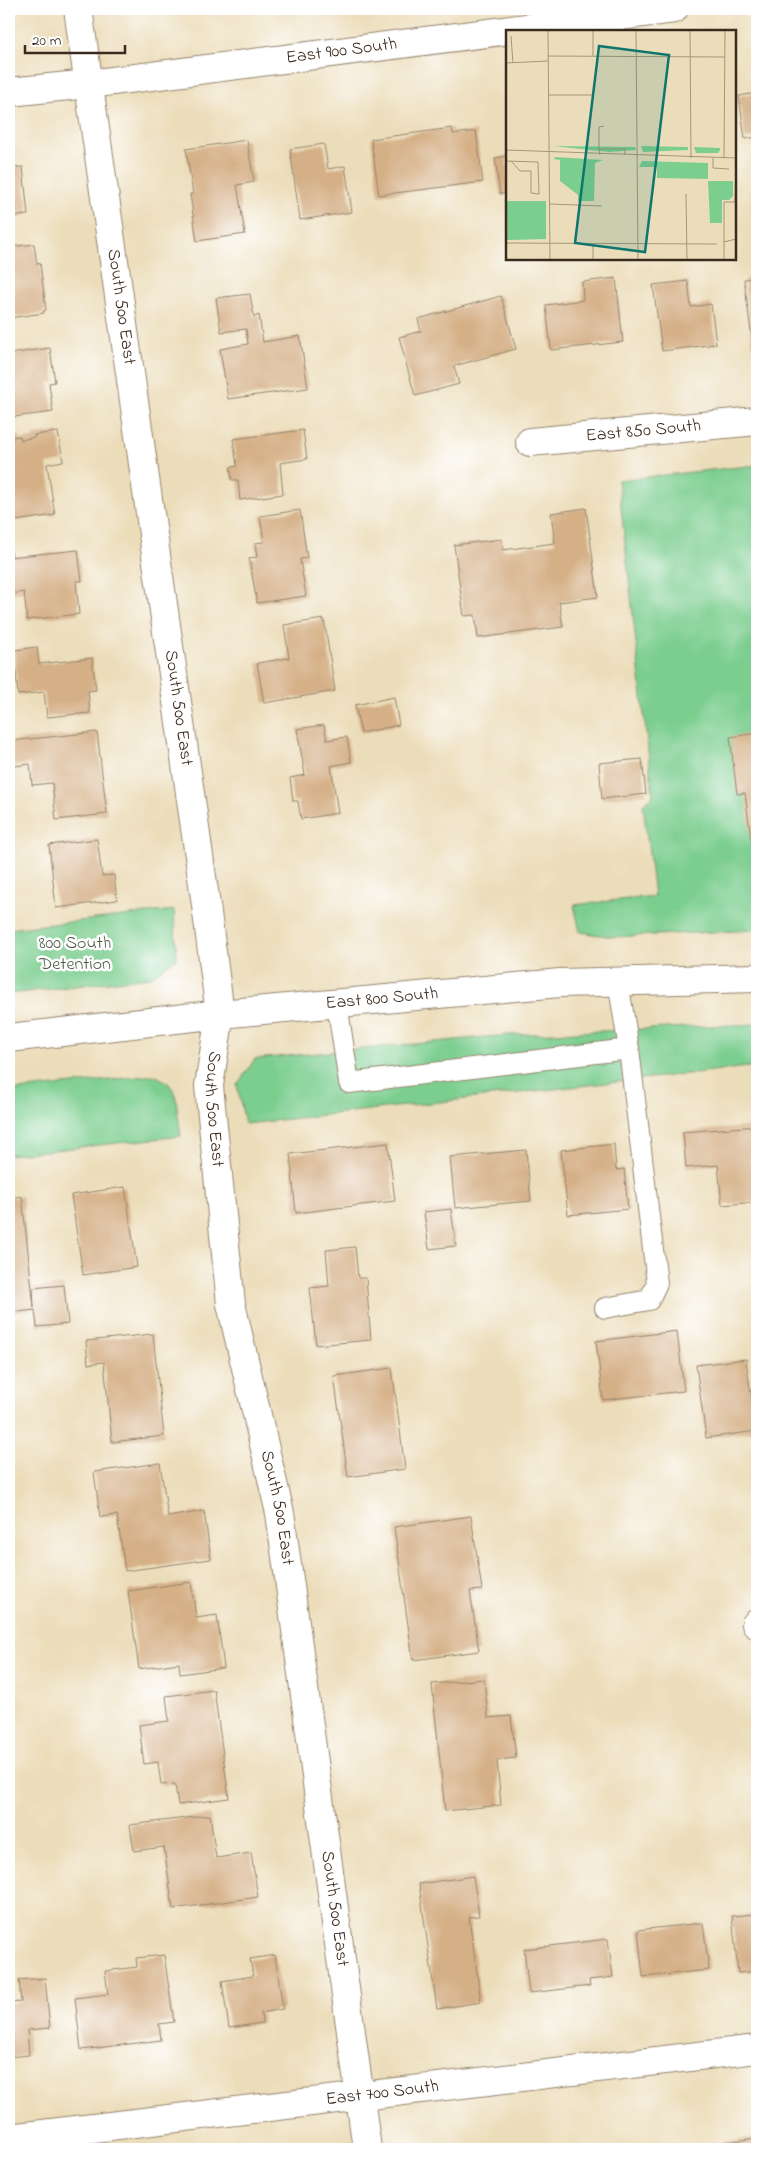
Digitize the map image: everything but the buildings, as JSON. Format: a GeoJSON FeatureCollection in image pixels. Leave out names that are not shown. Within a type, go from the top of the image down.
{"type":"FeatureCollection","features":[{"type":"Feature","properties":{"kind":"street","name":"South 500 East"},"geometry":{"type":"LineString","coordinates":[[78,9],[220,1014],[209,1086],[231,1304],[280,1513],[367,2149]]}},
{"type":"Feature","properties":{"kind":"street","name":"East 900 South"},"geometry":{"type":"LineString","coordinates":[[9,92],[89,84],[577,14],[674,9]]}},
{"type":"Feature","properties":{"kind":"street","name":"East 850 South"},"geometry":{"type":"LineString","coordinates":[[530,442],[757,420]]}},
{"type":"Feature","properties":{"kind":"street","name":"East 800 South"},"geometry":{"type":"LineString","coordinates":[[9,1038],[220,1014],[560,983],[757,978]]}},
{"type":"Feature","properties":{"kind":"street","name":"East 700 South"},"geometry":{"type":"LineString","coordinates":[[9,2138],[757,2049]]}},
{"type":"Feature","properties":{"kind":"lane"},"geometry":{"type":"LineString","coordinates":[[605,1308],[649,1300],[657,1283],[629,1049],[618,982]]}},
{"type":"Feature","properties":{"kind":"lane"},"geometry":{"type":"LineString","coordinates":[[337,1003],[348,1083],[629,1049]]}},
{"type":"Feature","properties":{"kind":"green space"},"geometry":{"type":"Polygon","coordinates":[[[757,465],[757,930],[613,937],[580,932],[574,905],[654,896],[643,804],[653,796],[618,480],[757,465]]]}},
{"type":"Feature","properties":{"kind":"green space","name":"800 South Detention"},"geometry":{"type":"Polygon","coordinates":[[[174,910],[177,958],[150,977],[9,994],[9,929],[174,910]]]}},
{"type":"Feature","properties":{"kind":"green space"},"geometry":{"type":"Polygon","coordinates":[[[757,1024],[757,1066],[245,1124],[237,1085],[255,1059],[508,1035],[757,1024]]]}},
{"type":"Feature","properties":{"kind":"green space"},"geometry":{"type":"Polygon","coordinates":[[[155,1075],[168,1083],[175,1092],[181,1136],[9,1155],[9,1091],[155,1075]]]}}]}
